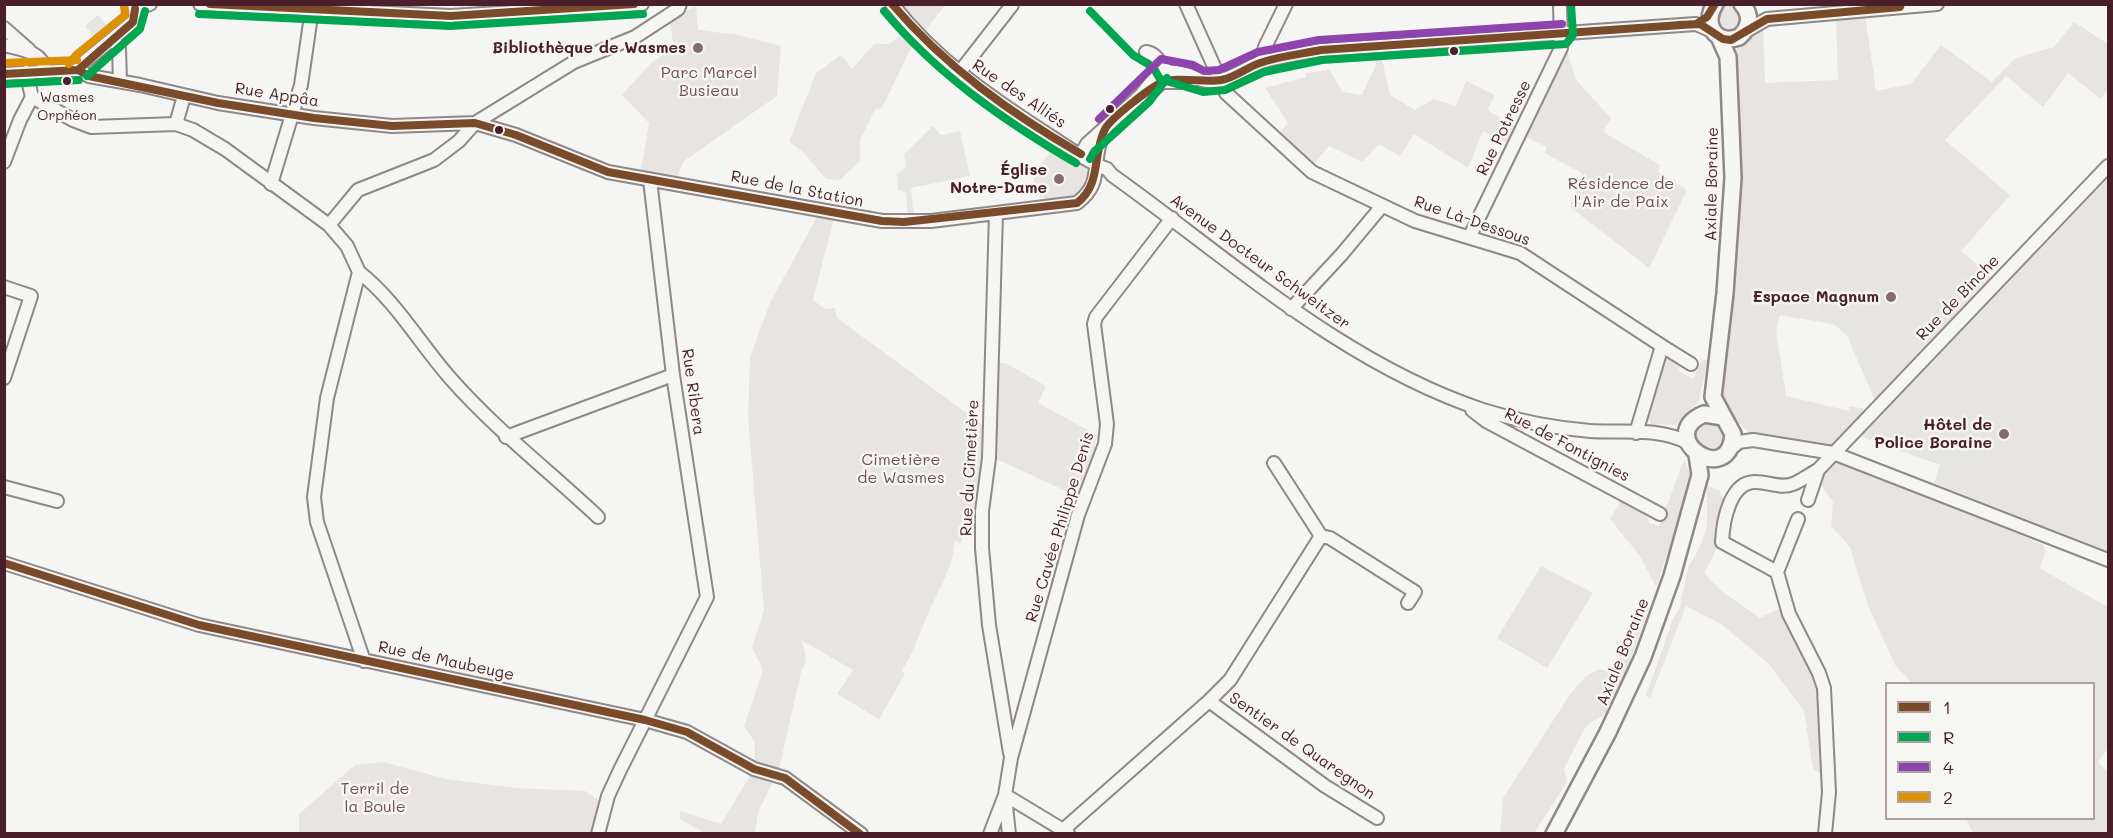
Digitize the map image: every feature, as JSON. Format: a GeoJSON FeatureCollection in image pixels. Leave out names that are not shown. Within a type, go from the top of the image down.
{"type":"FeatureCollection","features":[{"type":"Feature","properties":{"kind":"main road"},"geometry":{"type":"LineString","coordinates":[[1714,7],[1716,34],[1728,57]]}},
{"type":"Feature","properties":{"kind":"main road"},"geometry":{"type":"LineString","coordinates":[[1728,57],[1749,21],[1744,7]]}},
{"type":"Feature","properties":{"kind":"main road"},"geometry":{"type":"LineString","coordinates":[[1716,34],[1732,40],[1742,34]]}},
{"type":"Feature","properties":{"kind":"main road","name":"Axiale Boraine"},"geometry":{"type":"LineString","coordinates":[[1721,455],[1733,434],[1714,402],[1713,388],[1732,213],[1733,147],[1728,57]]}},
{"type":"Feature","properties":{"kind":"main road","name":"Axiale Boraine"},"geometry":{"type":"LineString","coordinates":[[1554,834],[1604,741],[1643,657],[1672,576],[1700,474],[1687,436],[1695,419],[1706,408],[1713,388]]}},
{"type":"Feature","properties":{"kind":"main road"},"geometry":{"type":"LineString","coordinates":[[1695,419],[1710,413],[1726,419]]}},
{"type":"Feature","properties":{"kind":"main road"},"geometry":{"type":"LineString","coordinates":[[1693,449],[1703,458],[1721,455]]}},
{"type":"Feature","properties":{"kind":"main road"},"geometry":{"type":"LineString","coordinates":[[1700,474],[1708,464],[1721,455]]}},
{"type":"Feature","properties":{"kind":"street"},"geometry":{"type":"LineString","coordinates":[[78,70],[83,63],[114,40],[133,22],[134,7],[150,4]]}},
{"type":"Feature","properties":{"kind":"street"},"geometry":{"type":"LineString","coordinates":[[200,4],[451,16],[642,4]]}},
{"type":"Feature","properties":{"kind":"street"},"geometry":{"type":"LineString","coordinates":[[329,225],[358,190],[434,160],[459,141],[475,123],[574,63],[635,37],[678,9],[680,4]]}},
{"type":"Feature","properties":{"kind":"street","name":"Rue des Alliés"},"geometry":{"type":"LineString","coordinates":[[892,4],[920,37],[984,93],[1081,154]]}},
{"type":"Feature","properties":{"kind":"street","name":"Rue Là-Dessous"},"geometry":{"type":"LineString","coordinates":[[1186,4],[1230,97],[1302,165],[1321,177],[1430,226],[1470,236],[1536,261],[1691,364]]}},
{"type":"Feature","properties":{"kind":"street"},"geometry":{"type":"LineString","coordinates":[[1261,62],[1265,47],[1286,4]]}},
{"type":"Feature","properties":{"kind":"street"},"geometry":{"type":"LineString","coordinates":[[1560,4],[1563,34]]}},
{"type":"Feature","properties":{"kind":"street"},"geometry":{"type":"LineString","coordinates":[[1742,34],[1767,19],[1886,6],[1938,4]]}},
{"type":"Feature","properties":{"kind":"street"},"geometry":{"type":"LineString","coordinates":[[959,73],[1012,5]]}},
{"type":"Feature","properties":{"kind":"street"},"geometry":{"type":"LineString","coordinates":[[1696,24],[1714,7]]}},
{"type":"Feature","properties":{"kind":"street"},"geometry":{"type":"LineString","coordinates":[[1744,7],[1767,19]]}},
{"type":"Feature","properties":{"kind":"street"},"geometry":{"type":"LineString","coordinates":[[271,184],[291,113],[296,106],[305,67],[312,9]]}},
{"type":"Feature","properties":{"kind":"street"},"geometry":{"type":"LineString","coordinates":[[1097,169],[1081,154],[1087,144],[1140,95],[1150,92],[1163,76],[1189,82],[1221,80],[1261,62],[1321,50],[1696,24],[1716,34]]}},
{"type":"Feature","properties":{"kind":"street"},"geometry":{"type":"LineString","coordinates":[[4,28],[42,61],[45,70]]}},
{"type":"Feature","properties":{"kind":"street","name":"Rue Potresse"},"geometry":{"type":"LineString","coordinates":[[1470,236],[1561,48],[1563,34]]}},
{"type":"Feature","properties":{"kind":"street"},"geometry":{"type":"LineString","coordinates":[[114,40],[119,49],[120,81]]}},
{"type":"Feature","properties":{"kind":"street"},"geometry":{"type":"LineString","coordinates":[[4,45],[30,51]]}},
{"type":"Feature","properties":{"kind":"street","name":"Rue Appâa"},"geometry":{"type":"LineString","coordinates":[[4,74],[78,70],[86,76],[120,81],[184,96],[314,118],[392,126],[475,123]]}},
{"type":"Feature","properties":{"kind":"street"},"geometry":{"type":"LineString","coordinates":[[4,162],[20,120],[32,97],[26,72]]}},
{"type":"Feature","properties":{"kind":"street"},"geometry":{"type":"LineString","coordinates":[[176,124],[184,96]]}},
{"type":"Feature","properties":{"kind":"street"},"geometry":{"type":"LineString","coordinates":[[32,97],[73,120],[91,127],[176,124],[210,139],[329,225],[347,246],[359,272],[375,285],[445,380],[598,518]]}},
{"type":"Feature","properties":{"kind":"street","name":"Rue de la Station"},"geometry":{"type":"LineString","coordinates":[[475,123],[516,135],[599,169],[882,221],[928,221],[1077,203],[1085,197],[1097,169]]}},
{"type":"Feature","properties":{"kind":"street"},"geometry":{"type":"LineString","coordinates":[[1097,169],[1097,152],[1106,127]]}},
{"type":"Feature","properties":{"kind":"street","name":"Rue de Binche"},"geometry":{"type":"LineString","coordinates":[[1833,453],[2109,166]]}},
{"type":"Feature","properties":{"kind":"street","name":"Avenue Docteur Schweitzer"},"geometry":{"type":"LineString","coordinates":[[1097,169],[1112,175],[1172,218],[1291,309],[1391,370],[1461,402],[1535,423],[1589,430],[1671,435]]}},
{"type":"Feature","properties":{"kind":"street","name":"Rue Ribera"},"geometry":{"type":"LineString","coordinates":[[645,720],[707,597],[673,375],[650,180]]}},
{"type":"Feature","properties":{"kind":"street"},"geometry":{"type":"LineString","coordinates":[[1291,309],[1342,254],[1382,206]]}},
{"type":"Feature","properties":{"kind":"street","name":"Rue du Cimetière"},"geometry":{"type":"LineString","coordinates":[[996,213],[989,458],[982,511],[982,548],[989,625],[1011,758]]}},
{"type":"Feature","properties":{"kind":"street","name":"Rue Cavée Philippe Denis"},"geometry":{"type":"LineString","coordinates":[[1005,795],[1011,758],[1078,515],[1105,444],[1107,424],[1095,331],[1096,317],[1172,218]]}},
{"type":"Feature","properties":{"kind":"street"},"geometry":{"type":"LineString","coordinates":[[359,272],[327,398],[315,473],[316,513],[364,661]]}},
{"type":"Feature","properties":{"kind":"street"},"geometry":{"type":"LineString","coordinates":[[4,287],[31,296],[4,378]]}},
{"type":"Feature","properties":{"kind":"street"},"geometry":{"type":"LineString","coordinates":[[1636,433],[1662,346]]}},
{"type":"Feature","properties":{"kind":"street"},"geometry":{"type":"LineString","coordinates":[[506,437],[673,375]]}},
{"type":"Feature","properties":{"kind":"street","name":"Rue de Fontignies"},"geometry":{"type":"LineString","coordinates":[[1461,402],[1486,421],[1660,514]]}},
{"type":"Feature","properties":{"kind":"street"},"geometry":{"type":"LineString","coordinates":[[1671,435],[1683,430],[1695,419]]}},
{"type":"Feature","properties":{"kind":"street"},"geometry":{"type":"LineString","coordinates":[[1726,419],[1738,432],[1753,440]]}},
{"type":"Feature","properties":{"kind":"street"},"geometry":{"type":"LineString","coordinates":[[1671,435],[1693,449]]}},
{"type":"Feature","properties":{"kind":"street"},"geometry":{"type":"LineString","coordinates":[[1721,455],[1739,442],[1753,440],[1833,453],[2109,560]]}},
{"type":"Feature","properties":{"kind":"street"},"geometry":{"type":"LineString","coordinates":[[1777,572],[1722,542],[1733,495],[1738,487],[1756,482],[1772,486],[1794,484],[1818,470],[1833,453]]}},
{"type":"Feature","properties":{"kind":"street"},"geometry":{"type":"LineString","coordinates":[[1274,463],[1318,538],[1330,538],[1415,592],[1408,603]]}},
{"type":"Feature","properties":{"kind":"street"},"geometry":{"type":"LineString","coordinates":[[1808,500],[1818,470]]}},
{"type":"Feature","properties":{"kind":"street"},"geometry":{"type":"LineString","coordinates":[[4,487],[57,501]]}},
{"type":"Feature","properties":{"kind":"street"},"geometry":{"type":"LineString","coordinates":[[1798,519],[1777,572],[1790,615],[1819,673],[1824,688],[1828,792],[1825,834]]}},
{"type":"Feature","properties":{"kind":"street","name":"Sentier de Quaregnon"},"geometry":{"type":"LineString","coordinates":[[1066,832],[1230,680],[1318,538]]}},
{"type":"Feature","properties":{"kind":"street","name":"Rue de Maubeuge"},"geometry":{"type":"LineString","coordinates":[[4,563],[199,625],[645,720],[687,732],[754,768],[797,784],[861,834]]}},
{"type":"Feature","properties":{"kind":"street","name":"Sentier de Quaregnon"},"geometry":{"type":"LineString","coordinates":[[1209,701],[1325,786],[1377,818]]}},
{"type":"Feature","properties":{"kind":"street"},"geometry":{"type":"LineString","coordinates":[[598,834],[608,796],[645,720]]}},
{"type":"Feature","properties":{"kind":"street"},"geometry":{"type":"LineString","coordinates":[[1005,795],[1066,832]]}},
{"type":"Feature","properties":{"kind":"street"},"geometry":{"type":"LineString","coordinates":[[990,834],[1005,795]]}},
{"type":"Feature","properties":{"kind":"street"},"geometry":{"type":"LineString","coordinates":[[1005,795],[1009,834]]}},
{"type":"Feature","properties":{"kind":"shaded area"},"geometry":{"type":"Polygon","coordinates":[[[98,15],[113,32],[100,44],[85,26],[98,15]]]}},
{"type":"Feature","properties":{"kind":"shaded area"},"geometry":{"type":"Polygon","coordinates":[[[933,126],[941,135],[960,131],[970,176],[911,188],[914,218],[908,219],[906,192],[898,190],[897,174],[906,167],[904,154],[933,126]]]}},
{"type":"Feature","properties":{"kind":"shaded area"},"geometry":{"type":"Polygon","coordinates":[[[2108,160],[2108,551],[1934,483],[1940,465],[1859,436],[1891,399],[1992,298],[1994,279],[2108,160]]]}},
{"type":"Feature","properties":{"kind":"shaded area"},"geometry":{"type":"Polygon","coordinates":[[[1902,210],[1926,229],[1936,242],[1972,308],[1877,405],[1847,336],[1835,325],[1821,322],[1808,274],[1863,256],[1902,210]]]}},
{"type":"Feature","properties":{"kind":"green space"},"geometry":{"type":"Polygon","coordinates":[[[894,5],[945,5],[910,50],[882,108],[875,109],[860,140],[860,161],[840,180],[826,179],[803,152],[789,142],[816,73],[841,55],[852,69],[874,44],[889,44],[910,28],[894,5]]]}},
{"type":"Feature","properties":{"kind":"green space","name":"Parc Marcel Busieau"},"geometry":{"type":"Polygon","coordinates":[[[696,6],[698,30],[738,35],[781,46],[777,96],[684,161],[676,179],[640,177],[649,123],[622,95],[649,65],[674,46],[669,20],[696,6]]]}},
{"type":"Feature","properties":{"kind":"green space"},"geometry":{"type":"Polygon","coordinates":[[[1722,6],[1736,6],[1744,18],[1738,31],[1719,32],[1715,13],[1722,6]]]}},
{"type":"Feature","properties":{"kind":"green space"},"geometry":{"type":"Polygon","coordinates":[[[1865,15],[1876,91],[1911,84],[1941,45],[1992,82],[2016,58],[2054,47],[2074,22],[2108,44],[2108,89],[2101,99],[2068,73],[2043,107],[2006,76],[1945,140],[2010,195],[1961,251],[1997,281],[1972,308],[1943,255],[1926,233],[1902,211],[1863,256],[1808,274],[1821,322],[1780,315],[1776,330],[1786,396],[1849,411],[1849,406],[1872,410],[1831,446],[1751,435],[1720,405],[1734,53],[1739,43],[1763,23],[1765,83],[1838,80],[1836,19],[1865,15]]]}},
{"type":"Feature","properties":{"kind":"green space"},"geometry":{"type":"Polygon","coordinates":[[[1376,50],[1380,50],[1390,95],[1415,110],[1434,99],[1456,106],[1466,81],[1495,95],[1487,110],[1521,129],[1511,145],[1483,131],[1468,168],[1414,134],[1400,156],[1379,144],[1362,162],[1329,146],[1313,165],[1277,136],[1288,123],[1265,88],[1306,77],[1306,73],[1329,70],[1343,92],[1362,95],[1376,65],[1376,50]]]}},
{"type":"Feature","properties":{"kind":"green space","name":"Résidence de l'Air de Paix"},"geometry":{"type":"Polygon","coordinates":[[[1567,51],[1576,80],[1611,118],[1603,132],[1660,165],[1658,172],[1687,190],[1649,268],[1570,207],[1582,173],[1544,153],[1547,147],[1522,135],[1560,55],[1567,51]]]}},
{"type":"Feature","properties":{"kind":"green space"},"geometry":{"type":"Polygon","coordinates":[[[1055,146],[1089,170],[1087,179],[1078,193],[1072,198],[1056,202],[1039,196],[1034,183],[1041,164],[1055,146]]]}},
{"type":"Feature","properties":{"kind":"green space"},"geometry":{"type":"Polygon","coordinates":[[[818,215],[834,218],[813,300],[825,309],[835,308],[837,318],[987,428],[978,487],[966,530],[960,544],[955,541],[952,559],[945,577],[902,670],[905,674],[879,719],[837,694],[853,670],[801,640],[806,656],[805,663],[779,769],[758,812],[755,833],[705,833],[680,819],[680,811],[721,824],[754,769],[755,742],[744,726],[763,670],[752,647],[764,610],[748,416],[750,357],[770,303],[818,215]]]}},
{"type":"Feature","properties":{"kind":"green space"},"geometry":{"type":"Polygon","coordinates":[[[2108,251],[2108,286],[2091,273],[2108,251]]]}},
{"type":"Feature","properties":{"kind":"green space"},"geometry":{"type":"Polygon","coordinates":[[[2007,278],[2070,324],[2092,296],[2108,308],[2108,349],[1989,296],[2007,278]]]}},
{"type":"Feature","properties":{"kind":"green space"},"geometry":{"type":"Polygon","coordinates":[[[1669,353],[1680,360],[1679,371],[1693,379],[1702,360],[1708,359],[1699,402],[1675,425],[1652,424],[1644,415],[1664,356],[1669,353]]]}},
{"type":"Feature","properties":{"kind":"green space","name":"Cimetière de Wasmes"},"geometry":{"type":"Polygon","coordinates":[[[998,363],[1005,363],[1046,386],[1038,403],[1097,435],[1094,447],[1097,448],[1079,497],[994,458],[998,363]]]}},
{"type":"Feature","properties":{"kind":"green space"},"geometry":{"type":"Polygon","coordinates":[[[1712,418],[1725,427],[1726,444],[1713,454],[1697,448],[1693,431],[1696,425],[1712,418]]]}},
{"type":"Feature","properties":{"kind":"green space"},"geometry":{"type":"Polygon","coordinates":[[[1684,460],[1692,479],[1656,587],[1640,556],[1610,519],[1621,501],[1645,512],[1649,523],[1659,526],[1684,460]]]}},
{"type":"Feature","properties":{"kind":"green space"},"geometry":{"type":"Polygon","coordinates":[[[1831,461],[1838,461],[1945,496],[1943,502],[2043,545],[2046,552],[2039,568],[2108,607],[2108,748],[2098,762],[2108,773],[2108,833],[1973,833],[1966,820],[2095,820],[2095,682],[1912,682],[1895,665],[1867,603],[1850,547],[1831,526],[1833,502],[1818,481],[1831,461]]]}},
{"type":"Feature","properties":{"kind":"green space"},"geometry":{"type":"Polygon","coordinates":[[[1707,486],[1719,490],[1726,503],[1717,548],[1704,573],[1720,590],[1760,618],[1781,608],[1815,678],[1822,703],[1825,772],[1820,773],[1813,769],[1804,711],[1768,663],[1721,624],[1686,606],[1650,698],[1646,695],[1673,619],[1680,607],[1688,568],[1699,549],[1707,526],[1707,486]]]}},
{"type":"Feature","properties":{"kind":"green space"},"geometry":{"type":"Polygon","coordinates":[[[1541,566],[1593,593],[1547,668],[1497,638],[1541,566]]]}},
{"type":"Feature","properties":{"kind":"green space"},"geometry":{"type":"Polygon","coordinates":[[[1645,602],[1650,605],[1627,669],[1605,714],[1586,726],[1564,769],[1567,782],[1534,833],[1500,833],[1503,798],[1569,696],[1585,677],[1600,669],[1612,673],[1645,602]]]}},
{"type":"Feature","properties":{"kind":"green space","name":"Terril de la Boule"},"geometry":{"type":"Polygon","coordinates":[[[384,762],[446,779],[516,788],[585,791],[600,801],[594,834],[299,833],[299,814],[355,765],[384,762]]]}},
{"type":"Feature","properties":{"kind":"transit line","name":"1"},"geometry":{"type":"LineString","coordinates":[[210,4],[451,16],[634,4]]}},
{"type":"Feature","properties":{"kind":"transit line","name":"1"},"geometry":{"type":"LineString","coordinates":[[892,4],[934,48],[980,87],[1029,122],[1081,154]]}},
{"type":"Feature","properties":{"kind":"transit line","name":"R"},"geometry":{"type":"LineString","coordinates":[[1090,11],[1133,55],[1153,67],[1160,79],[1203,92],[1225,90],[1264,72],[1322,60],[1566,44],[1573,35],[1571,4]]}},
{"type":"Feature","properties":{"kind":"transit line","name":"1"},"geometry":{"type":"LineString","coordinates":[[78,70],[89,76],[218,103],[314,118],[392,126],[475,123],[516,135],[608,172],[882,221],[904,222],[1077,203],[1090,187],[1105,129],[1131,104],[1167,81],[1221,80],[1270,60],[1321,50],[1696,24],[1707,17],[1715,4]]}},
{"type":"Feature","properties":{"kind":"transit line","name":"1"},"geometry":{"type":"LineString","coordinates":[[1678,25],[1700,24],[1723,39],[1731,40],[1767,19],[1900,7],[1901,4]]}},
{"type":"Feature","properties":{"kind":"transit line","name":"2"},"geometry":{"type":"LineString","coordinates":[[69,64],[76,55],[125,15],[124,6]]}},
{"type":"Feature","properties":{"kind":"transit line","name":"1"},"geometry":{"type":"LineString","coordinates":[[78,70],[133,22],[135,9]]}},
{"type":"Feature","properties":{"kind":"transit line","name":"R"},"geometry":{"type":"LineString","coordinates":[[87,76],[140,29],[145,11]]}},
{"type":"Feature","properties":{"kind":"transit line","name":"R"},"geometry":{"type":"LineString","coordinates":[[884,11],[949,76],[1023,131],[1076,163]]}},
{"type":"Feature","properties":{"kind":"transit line","name":"R"},"geometry":{"type":"LineString","coordinates":[[199,14],[450,26],[643,14]]}},
{"type":"Feature","properties":{"kind":"transit line","name":"4"},"geometry":{"type":"LineString","coordinates":[[1099,119],[1161,59],[1193,65],[1204,71],[1219,70],[1258,52],[1319,40],[1562,24]]}},
{"type":"Feature","properties":{"kind":"transit line","name":"2"},"geometry":{"type":"LineString","coordinates":[[4,63],[77,60]]}},
{"type":"Feature","properties":{"kind":"transit line","name":"1"},"geometry":{"type":"LineString","coordinates":[[4,74],[78,70]]}},
{"type":"Feature","properties":{"kind":"transit line","name":"R"},"geometry":{"type":"LineString","coordinates":[[1090,159],[1095,151],[1149,102],[1167,78]]}},
{"type":"Feature","properties":{"kind":"transit line","name":"R"},"geometry":{"type":"LineString","coordinates":[[5,84],[79,80]]}},
{"type":"Feature","properties":{"kind":"transit line","name":"1"},"geometry":{"type":"LineString","coordinates":[[4,563],[199,625],[645,720],[687,732],[754,769],[785,778],[860,834]]}},
{"type":"Feature","properties":{"kind":"place","name":"Bibliothèque de Wasmes"},"geometry":{"type":"Point","coordinates":[698,48]}},
{"type":"Feature","properties":{"kind":"place","name":"Wasmes Orphéon"},"geometry":{"type":"Point","coordinates":[67,81]}},
{"type":"Feature","properties":{"kind":"place","name":"Église Notre-Dame"},"geometry":{"type":"Point","coordinates":[1059,179]}},
{"type":"Feature","properties":{"kind":"place","name":"Espace Magnum"},"geometry":{"type":"Point","coordinates":[1891,297]}},
{"type":"Feature","properties":{"kind":"place","name":"Hôtel de Police Boraine"},"geometry":{"type":"Point","coordinates":[2004,434]}}]}
